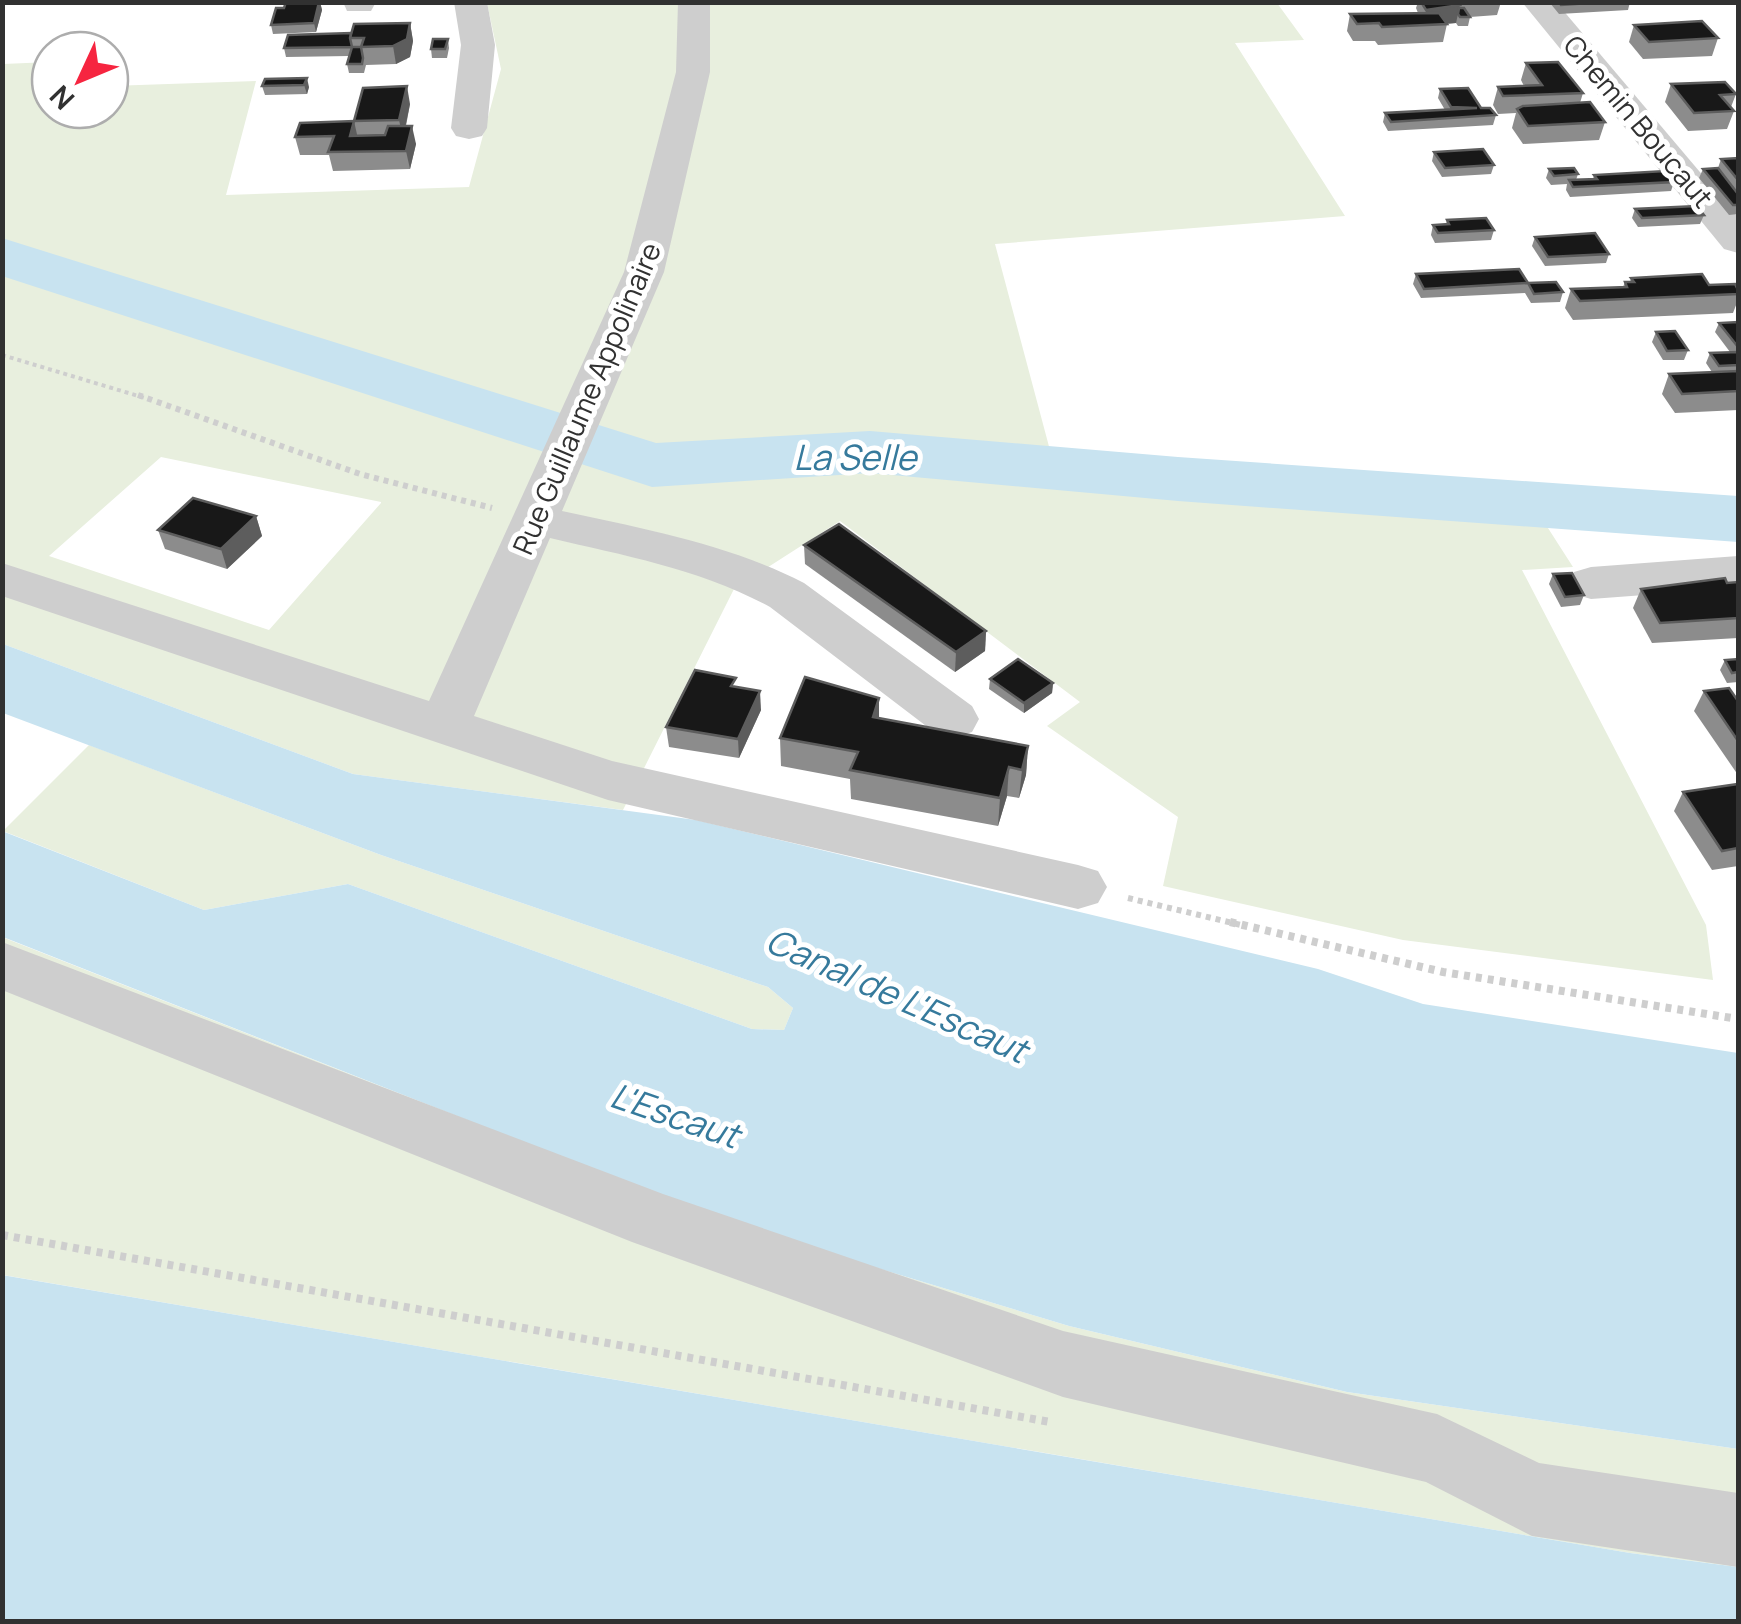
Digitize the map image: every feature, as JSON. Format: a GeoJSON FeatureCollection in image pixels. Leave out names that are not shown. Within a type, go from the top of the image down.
{"type":"FeatureCollection","features":[{"type":"Feature","properties":{"kind":"street"},"geometry":{"type":"LineString","coordinates":[[469,128],[478,45],[470,2]]}},
{"type":"Feature","properties":{"kind":"street","name":"Rue Guillaume Appolinaire"},"geometry":{"type":"LineString","coordinates":[[444,723],[636,292],[656,231],[693,72],[694,2]]}},
{"type":"Feature","properties":{"kind":"street","name":"Chemin Boucaut"},"geometry":{"type":"LineString","coordinates":[[1538,2],[1738,241]]}},
{"type":"Feature","properties":{"kind":"street"},"geometry":{"type":"LineString","coordinates":[[536,520],[717,564],[758,578],[787,594],[953,719]]}},
{"type":"Feature","properties":{"kind":"street"},"geometry":{"type":"LineString","coordinates":[[1591,584],[1738,572]]}},
{"type":"Feature","properties":{"kind":"street"},"geometry":{"type":"LineString","coordinates":[[2,578],[608,780],[1078,887]]}},
{"type":"Feature","properties":{"kind":"street"},"geometry":{"type":"LineString","coordinates":[[2,965],[655,1221],[1063,1364],[1438,1449],[1532,1499],[1738,1530]]}},
{"type":"Feature","properties":{"kind":"path"},"geometry":{"type":"LineString","coordinates":[[2,355],[160,402],[360,474],[536,520]]}},
{"type":"Feature","properties":{"kind":"path"},"geometry":{"type":"LineString","coordinates":[[1078,887],[1443,972],[1738,1019]]}},
{"type":"Feature","properties":{"kind":"path"},"geometry":{"type":"LineString","coordinates":[[2,1235],[1056,1423]]}},
{"type":"Feature","properties":{"kind":"green space"},"geometry":{"type":"Polygon","coordinates":[[[487,3],[1277,3],[1304,40],[1235,43],[1345,216],[995,244],[1051,454],[1521,486],[1573,567],[1522,570],[1706,925],[1713,980],[1403,940],[1163,886],[1178,817],[1047,726],[1080,702],[840,521],[734,589],[623,810],[353,774],[3,644],[3,64],[30,63],[30,130],[130,130],[130,85],[256,81],[226,195],[469,187],[501,69],[487,3]],[[161,457],[49,556],[269,630],[381,502],[161,457]]]}},
{"type":"Feature","properties":{"kind":"green space"},"geometry":{"type":"Polygon","coordinates":[[[89,745],[381,855],[768,987],[793,1008],[784,1030],[752,1029],[348,884],[204,910],[3,831],[89,745]]]}},
{"type":"Feature","properties":{"kind":"green space"},"geometry":{"type":"Polygon","coordinates":[[[2,937],[728,1223],[1069,1326],[1347,1392],[1738,1449],[1738,1567],[1630,1553],[3,1275],[2,937]]]}},
{"type":"Feature","properties":{"kind":"water"},"geometry":{"type":"Polygon","coordinates":[[[3,644],[353,774],[696,820],[1318,969],[1423,1004],[1738,1053],[1738,1449],[1347,1392],[1069,1326],[728,1223],[3,937],[2,831],[204,910],[348,884],[752,1029],[784,1030],[793,1008],[768,987],[381,855],[3,713],[3,644]]]}},
{"type":"Feature","properties":{"kind":"water"},"geometry":{"type":"Polygon","coordinates":[[[2,1275],[1630,1553],[1738,1567],[1738,1621],[3,1621],[2,1275]]]}},
{"type":"Feature","properties":{"kind":"building"},"geometry":{"type":"Polygon","coordinates":[[[286,2],[319,2],[314,23],[271,25],[276,8],[284,8],[286,2]]]}},
{"type":"Feature","properties":{"kind":"building"},"geometry":{"type":"Polygon","coordinates":[[[1421,2],[1458,2],[1460,5],[1426,10],[1421,2]]]}},
{"type":"Feature","properties":{"kind":"building"},"geometry":{"type":"Polygon","coordinates":[[[1559,2],[1605,2],[1561,5],[1559,2]]]}},
{"type":"Feature","properties":{"kind":"building"},"geometry":{"type":"Polygon","coordinates":[[[1459,8],[1464,8],[1470,17],[1460,17],[1459,8]]]}},
{"type":"Feature","properties":{"kind":"building"},"geometry":{"type":"Polygon","coordinates":[[[1439,13],[1447,24],[1382,27],[1379,23],[1357,24],[1350,14],[1439,13]]]}},
{"type":"Feature","properties":{"kind":"building"},"geometry":{"type":"Polygon","coordinates":[[[1702,21],[1718,38],[1649,42],[1634,25],[1702,21]]]}},
{"type":"Feature","properties":{"kind":"building"},"geometry":{"type":"Polygon","coordinates":[[[410,23],[407,39],[393,46],[361,47],[364,38],[350,38],[354,24],[410,23]]]}},
{"type":"Feature","properties":{"kind":"building"},"geometry":{"type":"Polygon","coordinates":[[[351,33],[352,47],[284,48],[288,35],[351,33]]]}},
{"type":"Feature","properties":{"kind":"building"},"geometry":{"type":"Polygon","coordinates":[[[433,39],[448,39],[445,49],[431,49],[433,39]]]}},
{"type":"Feature","properties":{"kind":"building"},"geometry":{"type":"Polygon","coordinates":[[[352,47],[361,47],[362,64],[347,64],[352,47]]]}},
{"type":"Feature","properties":{"kind":"building"},"geometry":{"type":"Polygon","coordinates":[[[1558,62],[1583,93],[1503,96],[1498,87],[1542,85],[1526,63],[1558,62]]]}},
{"type":"Feature","properties":{"kind":"building"},"geometry":{"type":"Polygon","coordinates":[[[307,78],[304,85],[262,86],[265,79],[307,78]]]}},
{"type":"Feature","properties":{"kind":"building"},"geometry":{"type":"Polygon","coordinates":[[[1725,82],[1736,94],[1720,95],[1734,111],[1694,113],[1671,84],[1725,82]]]}},
{"type":"Feature","properties":{"kind":"building"},"geometry":{"type":"Polygon","coordinates":[[[407,86],[399,120],[354,121],[363,88],[407,86]]]}},
{"type":"Feature","properties":{"kind":"building"},"geometry":{"type":"Polygon","coordinates":[[[1468,88],[1481,108],[1490,108],[1496,115],[1391,122],[1385,113],[1477,108],[1451,107],[1440,89],[1468,88]]]}},
{"type":"Feature","properties":{"kind":"building"},"geometry":{"type":"Polygon","coordinates":[[[1590,102],[1605,122],[1528,126],[1517,109],[1523,106],[1590,102]]]}},
{"type":"Feature","properties":{"kind":"building"},"geometry":{"type":"Polygon","coordinates":[[[354,121],[350,136],[385,135],[388,126],[412,126],[406,151],[328,152],[334,136],[295,137],[300,123],[354,121]]]}},
{"type":"Feature","properties":{"kind":"building"},"geometry":{"type":"Polygon","coordinates":[[[1483,149],[1494,165],[1445,168],[1434,152],[1483,149]]]}},
{"type":"Feature","properties":{"kind":"building"},"geometry":{"type":"Polygon","coordinates":[[[1738,158],[1738,180],[1721,159],[1738,158]]]}},
{"type":"Feature","properties":{"kind":"building"},"geometry":{"type":"Polygon","coordinates":[[[1574,168],[1578,174],[1554,176],[1549,169],[1574,168]]]}},
{"type":"Feature","properties":{"kind":"building"},"geometry":{"type":"Polygon","coordinates":[[[1718,168],[1738,194],[1738,205],[1733,205],[1703,169],[1718,168]]]}},
{"type":"Feature","properties":{"kind":"building"},"geometry":{"type":"Polygon","coordinates":[[[1666,171],[1674,182],[1573,187],[1569,180],[1597,179],[1594,175],[1666,171]]]}},
{"type":"Feature","properties":{"kind":"building"},"geometry":{"type":"Polygon","coordinates":[[[1697,206],[1704,215],[1642,218],[1635,209],[1697,206]]]}},
{"type":"Feature","properties":{"kind":"building"},"geometry":{"type":"Polygon","coordinates":[[[1486,218],[1494,230],[1438,233],[1433,225],[1449,224],[1447,220],[1486,218]]]}},
{"type":"Feature","properties":{"kind":"building"},"geometry":{"type":"Polygon","coordinates":[[[1595,233],[1609,254],[1548,257],[1535,237],[1595,233]]]}},
{"type":"Feature","properties":{"kind":"building"},"geometry":{"type":"Polygon","coordinates":[[[1519,269],[1528,283],[1424,289],[1416,274],[1519,269]]]}},
{"type":"Feature","properties":{"kind":"building"},"geometry":{"type":"Polygon","coordinates":[[[1702,274],[1709,285],[1735,284],[1738,294],[1580,301],[1571,289],[1627,287],[1625,282],[1634,282],[1631,278],[1702,274]]]}},
{"type":"Feature","properties":{"kind":"building"},"geometry":{"type":"Polygon","coordinates":[[[1556,282],[1563,292],[1534,294],[1528,283],[1556,282]]]}},
{"type":"Feature","properties":{"kind":"building"},"geometry":{"type":"Polygon","coordinates":[[[1738,322],[1738,347],[1719,323],[1738,322]]]}},
{"type":"Feature","properties":{"kind":"building"},"geometry":{"type":"Polygon","coordinates":[[[1675,331],[1688,350],[1667,351],[1656,332],[1675,331]]]}},
{"type":"Feature","properties":{"kind":"building"},"geometry":{"type":"Polygon","coordinates":[[[1738,352],[1738,365],[1719,366],[1710,353],[1738,352]]]}},
{"type":"Feature","properties":{"kind":"building"},"geometry":{"type":"Polygon","coordinates":[[[1738,371],[1738,391],[1682,394],[1669,374],[1738,371]]]}},
{"type":"Feature","properties":{"kind":"building"},"geometry":{"type":"Polygon","coordinates":[[[193,498],[256,516],[221,549],[158,530],[193,498]]]}},
{"type":"Feature","properties":{"kind":"building"},"geometry":{"type":"Polygon","coordinates":[[[839,524],[986,631],[956,652],[804,545],[839,524]]]}},
{"type":"Feature","properties":{"kind":"building"},"geometry":{"type":"Polygon","coordinates":[[[1572,573],[1584,595],[1565,597],[1553,574],[1572,573]]]}},
{"type":"Feature","properties":{"kind":"building"},"geometry":{"type":"Polygon","coordinates":[[[1725,578],[1727,583],[1738,582],[1738,618],[1660,623],[1641,589],[1725,578]]]}},
{"type":"Feature","properties":{"kind":"building"},"geometry":{"type":"Polygon","coordinates":[[[1018,659],[1053,683],[1024,703],[990,679],[1018,659]]]}},
{"type":"Feature","properties":{"kind":"building"},"geometry":{"type":"Polygon","coordinates":[[[1738,659],[1738,672],[1732,673],[1725,660],[1738,659]]]}},
{"type":"Feature","properties":{"kind":"building"},"geometry":{"type":"Polygon","coordinates":[[[695,670],[736,678],[731,686],[760,691],[738,739],[666,727],[695,670]]]}},
{"type":"Feature","properties":{"kind":"building"},"geometry":{"type":"Polygon","coordinates":[[[805,677],[879,698],[873,717],[1028,746],[1022,770],[1009,767],[1000,798],[850,770],[858,752],[780,738],[805,677]]]}},
{"type":"Feature","properties":{"kind":"building"},"geometry":{"type":"Polygon","coordinates":[[[1729,688],[1738,701],[1738,741],[1704,691],[1729,688]]]}},
{"type":"Feature","properties":{"kind":"building"},"geometry":{"type":"Polygon","coordinates":[[[1738,784],[1738,848],[1722,851],[1683,792],[1738,784]]]}},
{"type":"Feature","properties":{"kind":"waterway","name":"La Selle"},"geometry":{"type":"LineString","coordinates":[[2,256],[652,465],[870,452],[1178,479],[1738,519]]}},
{"type":"Feature","properties":{"kind":"water label","name":"Canal de L'Escaut"},"geometry":{"type":"Point","coordinates":[897,995]}},
{"type":"Feature","properties":{"kind":"water label","name":"L'Escaut"},"geometry":{"type":"Point","coordinates":[675,1115]}}]}
